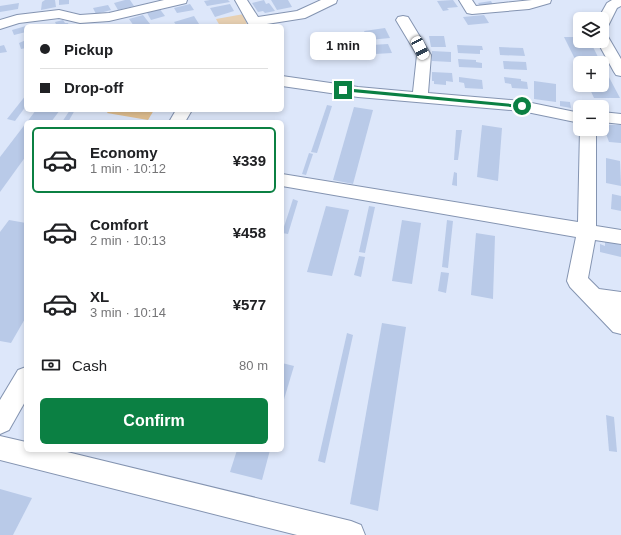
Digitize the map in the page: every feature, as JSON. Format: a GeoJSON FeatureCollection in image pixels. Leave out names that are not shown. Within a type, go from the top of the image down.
{"type":"FeatureCollection","features":[{"type":"Feature","properties":{"kind":"street"},"geometry":{"type":"LineString","coordinates":[[0,25],[17,19],[59,14],[80,19],[112,22],[181,0]]}},
{"type":"Feature","properties":{"kind":"street"},"geometry":{"type":"LineString","coordinates":[[241,0],[254,22],[300,15],[331,0]]}},
{"type":"Feature","properties":{"kind":"street"},"geometry":{"type":"LineString","coordinates":[[465,0],[472,10],[529,5],[542,0]]}},
{"type":"Feature","properties":{"kind":"street"},"geometry":{"type":"LineString","coordinates":[[609,12],[612,6],[621,0]]}},
{"type":"Feature","properties":{"kind":"street"},"geometry":{"type":"LineString","coordinates":[[402,20],[416,40],[424,55],[420,98]]}},
{"type":"Feature","properties":{"kind":"street"},"geometry":{"type":"LineString","coordinates":[[608,48],[621,72]]}},
{"type":"Feature","properties":{"kind":"street"},"geometry":{"type":"LineString","coordinates":[[284,81],[358,92],[522,106],[573,117]]}},
{"type":"Feature","properties":{"kind":"street"},"geometry":{"type":"LineString","coordinates":[[609,118],[621,119]]}},
{"type":"Feature","properties":{"kind":"street"},"geometry":{"type":"LineString","coordinates":[[588,136],[587,230],[577,281],[621,325]]}},
{"type":"Feature","properties":{"kind":"street"},"geometry":{"type":"LineString","coordinates":[[284,180],[587,230],[621,237]]}},
{"type":"Feature","properties":{"kind":"street"},"geometry":{"type":"LineString","coordinates":[[593,297],[621,301]]}},
{"type":"Feature","properties":{"kind":"street"},"geometry":{"type":"LineString","coordinates":[[0,422],[24,381]]}},
{"type":"Feature","properties":{"kind":"street"},"geometry":{"type":"LineString","coordinates":[[0,448],[351,535]]}},
{"type":"Feature","properties":{"kind":"shaded area"},"geometry":{"type":"Polygon","coordinates":[[[244,14],[247,24],[219,24],[216,19],[244,14]]]}},
{"type":"Feature","properties":{"kind":"shaded area"},"geometry":{"type":"Polygon","coordinates":[[[108,112],[153,112],[148,120],[107,113],[108,112]]]}},
{"type":"Feature","properties":{"kind":"building"},"geometry":{"type":"Polygon","coordinates":[[[45,0],[55,0],[56,7],[41,10],[42,2],[45,0]]]}},
{"type":"Feature","properties":{"kind":"building"},"geometry":{"type":"Polygon","coordinates":[[[59,0],[69,0],[69,4],[59,5],[59,0]]]}},
{"type":"Feature","properties":{"kind":"building"},"geometry":{"type":"Polygon","coordinates":[[[130,0],[134,6],[118,10],[114,3],[130,0]]]}},
{"type":"Feature","properties":{"kind":"building"},"geometry":{"type":"Polygon","coordinates":[[[228,0],[230,2],[207,6],[204,1],[228,0]]]}},
{"type":"Feature","properties":{"kind":"building"},"geometry":{"type":"Polygon","coordinates":[[[264,0],[266,4],[269,3],[275,11],[265,13],[263,11],[258,12],[252,3],[264,0]]]}},
{"type":"Feature","properties":{"kind":"building"},"geometry":{"type":"Polygon","coordinates":[[[271,0],[288,0],[292,7],[277,10],[271,0]]]}},
{"type":"Feature","properties":{"kind":"building"},"geometry":{"type":"Polygon","coordinates":[[[453,0],[458,7],[447,8],[449,10],[443,11],[437,1],[453,0]]]}},
{"type":"Feature","properties":{"kind":"building"},"geometry":{"type":"Polygon","coordinates":[[[491,1],[493,5],[480,6],[478,3],[491,1]]]}},
{"type":"Feature","properties":{"kind":"building"},"geometry":{"type":"Polygon","coordinates":[[[19,3],[18,9],[0,12],[0,6],[19,3]]]}},
{"type":"Feature","properties":{"kind":"building"},"geometry":{"type":"Polygon","coordinates":[[[190,4],[194,10],[177,13],[174,8],[190,4]]]}},
{"type":"Feature","properties":{"kind":"building"},"geometry":{"type":"Polygon","coordinates":[[[230,4],[234,11],[215,17],[210,8],[230,4]]]}},
{"type":"Feature","properties":{"kind":"building"},"geometry":{"type":"Polygon","coordinates":[[[108,5],[111,10],[96,14],[93,8],[108,5]]]}},
{"type":"Feature","properties":{"kind":"building"},"geometry":{"type":"Polygon","coordinates":[[[159,8],[165,16],[151,20],[146,11],[159,8]]]}},
{"type":"Feature","properties":{"kind":"building"},"geometry":{"type":"Polygon","coordinates":[[[143,15],[150,24],[133,24],[129,19],[143,15]]]}},
{"type":"Feature","properties":{"kind":"building"},"geometry":{"type":"Polygon","coordinates":[[[484,15],[489,23],[468,25],[463,17],[484,15]]]}},
{"type":"Feature","properties":{"kind":"building"},"geometry":{"type":"Polygon","coordinates":[[[194,16],[199,24],[176,24],[174,22],[194,16]]]}},
{"type":"Feature","properties":{"kind":"building"},"geometry":{"type":"Polygon","coordinates":[[[63,20],[68,24],[56,24],[55,22],[63,20]]]}},
{"type":"Feature","properties":{"kind":"building"},"geometry":{"type":"Polygon","coordinates":[[[24,27],[24,32],[14,35],[12,30],[24,27]]]}},
{"type":"Feature","properties":{"kind":"building"},"geometry":{"type":"Polygon","coordinates":[[[385,28],[390,38],[369,40],[364,31],[385,28]]]}},
{"type":"Feature","properties":{"kind":"building"},"geometry":{"type":"Polygon","coordinates":[[[429,36],[444,36],[446,47],[431,47],[429,36]]]}},
{"type":"Feature","properties":{"kind":"building"},"geometry":{"type":"Polygon","coordinates":[[[564,37],[573,37],[573,48],[594,48],[598,56],[574,56],[564,37]]]}},
{"type":"Feature","properties":{"kind":"building"},"geometry":{"type":"Polygon","coordinates":[[[24,41],[24,48],[21,49],[19,43],[24,41]]]}},
{"type":"Feature","properties":{"kind":"building"},"geometry":{"type":"Polygon","coordinates":[[[388,44],[392,53],[375,54],[371,45],[388,44]]]}},
{"type":"Feature","properties":{"kind":"building"},"geometry":{"type":"Polygon","coordinates":[[[4,45],[7,52],[0,53],[0,46],[4,45]]]}},
{"type":"Feature","properties":{"kind":"building"},"geometry":{"type":"Polygon","coordinates":[[[457,45],[482,46],[483,50],[480,50],[480,54],[458,53],[457,45]]]}},
{"type":"Feature","properties":{"kind":"building"},"geometry":{"type":"Polygon","coordinates":[[[499,47],[523,48],[525,56],[500,55],[499,47]]]}},
{"type":"Feature","properties":{"kind":"building"},"geometry":{"type":"Polygon","coordinates":[[[432,51],[451,52],[451,62],[432,61],[432,51]]]}},
{"type":"Feature","properties":{"kind":"building"},"geometry":{"type":"Polygon","coordinates":[[[458,59],[476,60],[476,62],[482,63],[482,68],[459,67],[458,59]]]}},
{"type":"Feature","properties":{"kind":"building"},"geometry":{"type":"Polygon","coordinates":[[[503,61],[526,62],[527,70],[504,69],[503,61]]]}},
{"type":"Feature","properties":{"kind":"building"},"geometry":{"type":"Polygon","coordinates":[[[432,72],[452,73],[453,82],[446,81],[446,85],[434,84],[434,81],[432,81],[432,72]]]}},
{"type":"Feature","properties":{"kind":"building"},"geometry":{"type":"Polygon","coordinates":[[[459,77],[482,80],[483,89],[465,88],[464,83],[459,82],[459,77]]]}},
{"type":"Feature","properties":{"kind":"building"},"geometry":{"type":"Polygon","coordinates":[[[504,77],[521,79],[521,81],[527,82],[528,89],[512,88],[511,84],[505,83],[504,77]]]}},
{"type":"Feature","properties":{"kind":"building"},"geometry":{"type":"Polygon","coordinates":[[[609,77],[620,98],[594,98],[591,92],[609,92],[609,77]]]}},
{"type":"Feature","properties":{"kind":"building"},"geometry":{"type":"Polygon","coordinates":[[[534,81],[556,84],[556,102],[534,99],[534,81]]]}},
{"type":"Feature","properties":{"kind":"building"},"geometry":{"type":"Polygon","coordinates":[[[24,98],[24,109],[15,121],[7,119],[24,98]]]}},
{"type":"Feature","properties":{"kind":"building"},"geometry":{"type":"Polygon","coordinates":[[[560,101],[570,102],[571,108],[560,106],[560,101]]]}},
{"type":"Feature","properties":{"kind":"building"},"geometry":{"type":"Polygon","coordinates":[[[327,105],[332,106],[317,153],[311,152],[327,105]]]}},
{"type":"Feature","properties":{"kind":"building"},"geometry":{"type":"Polygon","coordinates":[[[354,107],[373,110],[353,184],[333,180],[354,107]]]}},
{"type":"Feature","properties":{"kind":"building"},"geometry":{"type":"Polygon","coordinates":[[[34,112],[58,112],[52,120],[28,120],[34,112]]]}},
{"type":"Feature","properties":{"kind":"building"},"geometry":{"type":"Polygon","coordinates":[[[69,112],[74,112],[69,120],[63,120],[69,112]]]}},
{"type":"Feature","properties":{"kind":"building"},"geometry":{"type":"Polygon","coordinates":[[[482,125],[502,128],[498,181],[477,177],[482,125]]]}},
{"type":"Feature","properties":{"kind":"building"},"geometry":{"type":"Polygon","coordinates":[[[609,125],[621,125],[621,143],[609,142],[607,136],[609,136],[609,125]]]}},
{"type":"Feature","properties":{"kind":"building"},"geometry":{"type":"Polygon","coordinates":[[[24,126],[24,159],[0,192],[0,157],[24,126]]]}},
{"type":"Feature","properties":{"kind":"building"},"geometry":{"type":"Polygon","coordinates":[[[456,130],[462,130],[458,160],[454,160],[456,130]]]}},
{"type":"Feature","properties":{"kind":"building"},"geometry":{"type":"Polygon","coordinates":[[[309,153],[313,154],[306,175],[302,174],[309,153]]]}},
{"type":"Feature","properties":{"kind":"building"},"geometry":{"type":"Polygon","coordinates":[[[606,158],[620,161],[621,186],[606,183],[606,158]]]}},
{"type":"Feature","properties":{"kind":"building"},"geometry":{"type":"Polygon","coordinates":[[[454,172],[457,173],[457,186],[452,185],[454,172]]]}},
{"type":"Feature","properties":{"kind":"building"},"geometry":{"type":"Polygon","coordinates":[[[612,194],[621,196],[621,211],[611,209],[612,194]]]}},
{"type":"Feature","properties":{"kind":"building"},"geometry":{"type":"Polygon","coordinates":[[[293,199],[298,201],[288,234],[284,233],[284,227],[293,199]]]}},
{"type":"Feature","properties":{"kind":"building"},"geometry":{"type":"Polygon","coordinates":[[[326,206],[349,210],[332,276],[307,272],[326,206]]]}},
{"type":"Feature","properties":{"kind":"building"},"geometry":{"type":"Polygon","coordinates":[[[369,206],[375,207],[365,253],[359,252],[369,206]]]}},
{"type":"Feature","properties":{"kind":"building"},"geometry":{"type":"Polygon","coordinates":[[[9,220],[24,223],[24,320],[11,343],[0,341],[0,232],[9,220]]]}},
{"type":"Feature","properties":{"kind":"building"},"geometry":{"type":"Polygon","coordinates":[[[402,220],[421,223],[412,284],[392,281],[402,220]]]}},
{"type":"Feature","properties":{"kind":"building"},"geometry":{"type":"Polygon","coordinates":[[[447,220],[453,221],[448,268],[442,267],[447,220]]]}},
{"type":"Feature","properties":{"kind":"building"},"geometry":{"type":"Polygon","coordinates":[[[476,233],[495,236],[493,299],[471,295],[476,233]]]}},
{"type":"Feature","properties":{"kind":"building"},"geometry":{"type":"Polygon","coordinates":[[[605,241],[621,245],[621,257],[600,252],[600,244],[605,246],[605,241]]]}},
{"type":"Feature","properties":{"kind":"building"},"geometry":{"type":"Polygon","coordinates":[[[359,256],[365,257],[361,277],[354,275],[359,256]]]}},
{"type":"Feature","properties":{"kind":"building"},"geometry":{"type":"Polygon","coordinates":[[[441,272],[449,273],[446,293],[438,291],[441,272]]]}},
{"type":"Feature","properties":{"kind":"building"},"geometry":{"type":"Polygon","coordinates":[[[382,323],[406,327],[378,511],[350,504],[382,323]]]}},
{"type":"Feature","properties":{"kind":"building"},"geometry":{"type":"Polygon","coordinates":[[[347,333],[353,335],[325,463],[318,461],[347,333]]]}},
{"type":"Feature","properties":{"kind":"building"},"geometry":{"type":"Polygon","coordinates":[[[284,364],[294,366],[284,399],[284,364]]]}},
{"type":"Feature","properties":{"kind":"building"},"geometry":{"type":"Polygon","coordinates":[[[606,415],[614,417],[617,452],[609,451],[606,415]]]}},
{"type":"Feature","properties":{"kind":"building"},"geometry":{"type":"Polygon","coordinates":[[[236,452],[269,452],[262,480],[230,472],[236,452]]]}},
{"type":"Feature","properties":{"kind":"building"},"geometry":{"type":"Polygon","coordinates":[[[0,489],[32,498],[13,535],[0,535],[0,489]]]}},
{"type":"Feature","properties":{"kind":"route"},"geometry":{"type":"LineString","coordinates":[[343,90],[522,106]]}}]}
